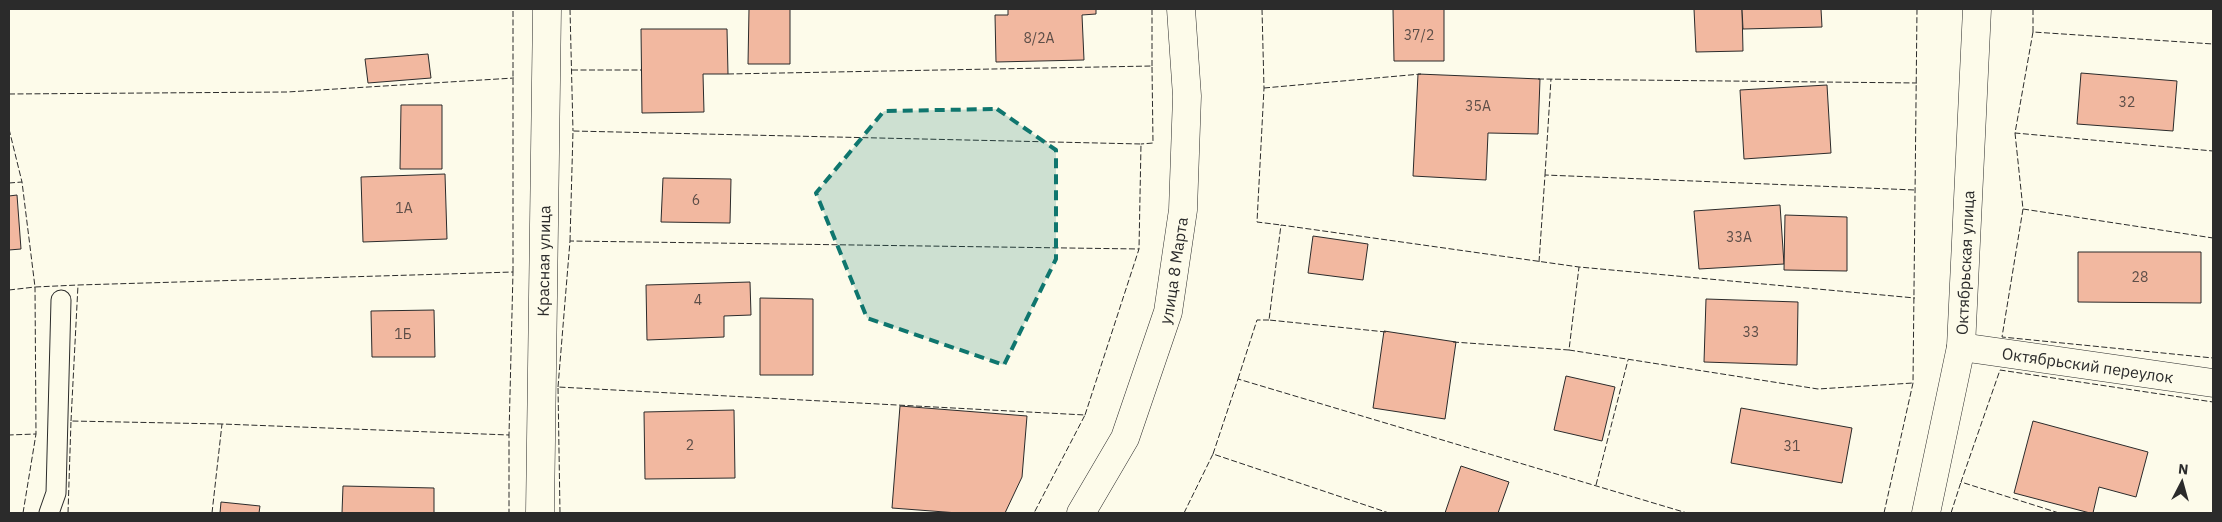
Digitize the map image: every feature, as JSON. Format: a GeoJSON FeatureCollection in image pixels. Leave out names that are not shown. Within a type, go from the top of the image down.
{"type":"FeatureCollection","features":[{"type":"Feature","properties":{"kind":"street","name":"Красная улица"},"geometry":{"type":"LineString","coordinates":[[540,513],[547,9]]}},
{"type":"Feature","properties":{"kind":"street","name":"улица 8 Марта"},"geometry":{"type":"LineString","coordinates":[[1081,513],[1125,438],[1168,312],[1183,210],[1187,96],[1181,9]]}},
{"type":"Feature","properties":{"kind":"street","name":"Октябрьская улица"},"geometry":{"type":"LineString","coordinates":[[1926,513],[1961,347],[1977,9]]}},
{"type":"Feature","properties":{"kind":"street","name":"Октябрьский переулок"},"geometry":{"type":"LineString","coordinates":[[1961,347],[2213,383]]}},
{"type":"Feature","properties":{"kind":"lane"},"geometry":{"type":"LineString","coordinates":[[49,513],[56,493],[61,300]]}},
{"type":"Feature","properties":{"kind":"highlighted area"},"geometry":{"type":"Polygon","coordinates":[[[997,109],[1056,150],[1056,259],[1004,365],[867,318],[816,193],[884,111],[997,109]]]}},
{"type":"Feature","properties":{"kind":"building"},"geometry":{"type":"Polygon","coordinates":[[[749,9],[790,9],[790,64],[748,64],[749,9]]]}},
{"type":"Feature","properties":{"kind":"building"},"geometry":{"type":"Polygon","coordinates":[[[1008,9],[1096,9],[1096,14],[1082,15],[1084,60],[996,62],[995,15],[1008,15],[1008,9]]]}},
{"type":"Feature","properties":{"kind":"building"},"geometry":{"type":"Polygon","coordinates":[[[1393,9],[1444,9],[1444,61],[1394,61],[1393,9]]]}},
{"type":"Feature","properties":{"kind":"building"},"geometry":{"type":"Polygon","coordinates":[[[1694,9],[1742,9],[1743,51],[1696,52],[1694,9]]]}},
{"type":"Feature","properties":{"kind":"building"},"geometry":{"type":"Polygon","coordinates":[[[1742,9],[1821,9],[1822,27],[1743,29],[1742,9]]]}},
{"type":"Feature","properties":{"kind":"building"},"geometry":{"type":"Polygon","coordinates":[[[641,29],[727,29],[728,74],[703,74],[704,112],[642,113],[641,29]]]}},
{"type":"Feature","properties":{"kind":"building"},"geometry":{"type":"Polygon","coordinates":[[[428,54],[431,78],[368,83],[365,59],[428,54]]]}},
{"type":"Feature","properties":{"kind":"building"},"geometry":{"type":"Polygon","coordinates":[[[2081,73],[2177,81],[2173,131],[2077,124],[2081,73]]]}},
{"type":"Feature","properties":{"kind":"building"},"geometry":{"type":"Polygon","coordinates":[[[1418,74],[1540,79],[1538,134],[1488,133],[1486,180],[1413,176],[1418,74]]]}},
{"type":"Feature","properties":{"kind":"building"},"geometry":{"type":"Polygon","coordinates":[[[1827,85],[1831,153],[1744,159],[1740,90],[1827,85]]]}},
{"type":"Feature","properties":{"kind":"building"},"geometry":{"type":"Polygon","coordinates":[[[401,105],[442,105],[442,169],[400,169],[401,105]]]}},
{"type":"Feature","properties":{"kind":"building"},"geometry":{"type":"Polygon","coordinates":[[[445,174],[447,239],[363,242],[361,177],[445,174]]]}},
{"type":"Feature","properties":{"kind":"building"},"geometry":{"type":"Polygon","coordinates":[[[663,178],[731,179],[730,223],[661,222],[663,178]]]}},
{"type":"Feature","properties":{"kind":"building"},"geometry":{"type":"Polygon","coordinates":[[[17,195],[21,249],[9,250],[9,196],[17,195]]]}},
{"type":"Feature","properties":{"kind":"building"},"geometry":{"type":"Polygon","coordinates":[[[1780,205],[1784,264],[1699,269],[1694,211],[1780,205]]]}},
{"type":"Feature","properties":{"kind":"building"},"geometry":{"type":"Polygon","coordinates":[[[1785,215],[1847,217],[1847,271],[1784,270],[1785,215]]]}},
{"type":"Feature","properties":{"kind":"building"},"geometry":{"type":"Polygon","coordinates":[[[1313,236],[1368,244],[1363,280],[1308,273],[1313,236]]]}},
{"type":"Feature","properties":{"kind":"building"},"geometry":{"type":"Polygon","coordinates":[[[2078,252],[2201,252],[2201,303],[2078,302],[2078,252]]]}},
{"type":"Feature","properties":{"kind":"building"},"geometry":{"type":"Polygon","coordinates":[[[750,282],[751,315],[724,316],[724,337],[647,340],[646,285],[750,282]]]}},
{"type":"Feature","properties":{"kind":"building"},"geometry":{"type":"Polygon","coordinates":[[[760,298],[813,299],[813,375],[760,375],[760,298]]]}},
{"type":"Feature","properties":{"kind":"building"},"geometry":{"type":"Polygon","coordinates":[[[1706,299],[1798,302],[1797,365],[1704,362],[1706,299]]]}},
{"type":"Feature","properties":{"kind":"building"},"geometry":{"type":"Polygon","coordinates":[[[434,310],[435,357],[372,357],[371,311],[434,310]]]}},
{"type":"Feature","properties":{"kind":"building"},"geometry":{"type":"Polygon","coordinates":[[[1384,331],[1456,342],[1445,419],[1373,408],[1384,331]]]}},
{"type":"Feature","properties":{"kind":"building"},"geometry":{"type":"Polygon","coordinates":[[[1566,376],[1615,387],[1602,441],[1554,430],[1566,376]]]}},
{"type":"Feature","properties":{"kind":"building"},"geometry":{"type":"Polygon","coordinates":[[[900,406],[1027,416],[1022,477],[1005,513],[958,513],[892,508],[900,406]]]}},
{"type":"Feature","properties":{"kind":"building"},"geometry":{"type":"Polygon","coordinates":[[[1741,408],[1852,428],[1842,483],[1731,463],[1741,408]]]}},
{"type":"Feature","properties":{"kind":"building"},"geometry":{"type":"Polygon","coordinates":[[[734,410],[735,478],[645,479],[644,412],[734,410]]]}},
{"type":"Feature","properties":{"kind":"building"},"geometry":{"type":"Polygon","coordinates":[[[2033,421],[2148,452],[2136,497],[2099,487],[2093,513],[2090,513],[2014,493],[2033,421]]]}},
{"type":"Feature","properties":{"kind":"building"},"geometry":{"type":"Polygon","coordinates":[[[1461,466],[1509,482],[1498,513],[1445,513],[1461,466]]]}},
{"type":"Feature","properties":{"kind":"building"},"geometry":{"type":"Polygon","coordinates":[[[343,486],[434,488],[434,513],[342,513],[343,486]]]}},
{"type":"Feature","properties":{"kind":"building"},"geometry":{"type":"Polygon","coordinates":[[[221,502],[260,506],[259,513],[220,513],[221,502]]]}},
{"type":"Feature","properties":{"kind":"fence"},"geometry":{"type":"LineString","coordinates":[[513,9],[513,272]]}},
{"type":"Feature","properties":{"kind":"fence"},"geometry":{"type":"LineString","coordinates":[[570,9],[573,131]]}},
{"type":"Feature","properties":{"kind":"fence"},"geometry":{"type":"LineString","coordinates":[[1152,9],[1152,66]]}},
{"type":"Feature","properties":{"kind":"fence"},"geometry":{"type":"LineString","coordinates":[[1262,9],[1264,88],[1257,222],[1281,225]]}},
{"type":"Feature","properties":{"kind":"fence"},"geometry":{"type":"LineString","coordinates":[[1884,513],[1913,383],[1917,9]]}},
{"type":"Feature","properties":{"kind":"fence"},"geometry":{"type":"LineString","coordinates":[[2033,9],[2033,32],[2213,44]]}},
{"type":"Feature","properties":{"kind":"fence"},"geometry":{"type":"LineString","coordinates":[[2033,32],[2015,133],[2213,151]]}},
{"type":"Feature","properties":{"kind":"fence"},"geometry":{"type":"LineString","coordinates":[[728,74],[1152,66],[1153,143],[1141,144]]}},
{"type":"Feature","properties":{"kind":"fence"},"geometry":{"type":"LineString","coordinates":[[572,70],[642,70]]}},
{"type":"Feature","properties":{"kind":"fence"},"geometry":{"type":"LineString","coordinates":[[1264,88],[1421,74]]}},
{"type":"Feature","properties":{"kind":"fence"},"geometry":{"type":"LineString","coordinates":[[9,94],[287,92],[514,78]]}},
{"type":"Feature","properties":{"kind":"fence"},"geometry":{"type":"LineString","coordinates":[[1538,79],[1917,83]]}},
{"type":"Feature","properties":{"kind":"fence"},"geometry":{"type":"LineString","coordinates":[[1545,175],[1551,79]]}},
{"type":"Feature","properties":{"kind":"fence"},"geometry":{"type":"LineString","coordinates":[[9,129],[22,182]]}},
{"type":"Feature","properties":{"kind":"fence"},"geometry":{"type":"LineString","coordinates":[[570,241],[573,131],[1141,144],[1139,249]]}},
{"type":"Feature","properties":{"kind":"fence"},"geometry":{"type":"LineString","coordinates":[[2015,133],[2023,209],[2213,238]]}},
{"type":"Feature","properties":{"kind":"fence"},"geometry":{"type":"LineString","coordinates":[[1539,262],[1545,175],[1915,190]]}},
{"type":"Feature","properties":{"kind":"fence"},"geometry":{"type":"LineString","coordinates":[[9,183],[22,182],[35,287],[78,285]]}},
{"type":"Feature","properties":{"kind":"fence"},"geometry":{"type":"LineString","coordinates":[[2023,209],[2002,337],[2213,358]]}},
{"type":"Feature","properties":{"kind":"fence"},"geometry":{"type":"LineString","coordinates":[[1386,332],[1269,320],[1281,225],[1579,267],[1915,298]]}},
{"type":"Feature","properties":{"kind":"fence"},"geometry":{"type":"LineString","coordinates":[[558,387],[570,241],[1139,249],[1085,415]]}},
{"type":"Feature","properties":{"kind":"fence"},"geometry":{"type":"LineString","coordinates":[[1453,342],[1569,350],[1579,267]]}},
{"type":"Feature","properties":{"kind":"fence"},"geometry":{"type":"LineString","coordinates":[[71,421],[78,285],[513,272],[509,435]]}},
{"type":"Feature","properties":{"kind":"fence"},"geometry":{"type":"LineString","coordinates":[[9,290],[35,287],[36,434],[9,435]]}},
{"type":"Feature","properties":{"kind":"fence"},"geometry":{"type":"LineString","coordinates":[[1238,379],[1257,320],[1269,320]]}},
{"type":"Feature","properties":{"kind":"fence"},"geometry":{"type":"LineString","coordinates":[[1569,350],[1818,389],[1913,383]]}},
{"type":"Feature","properties":{"kind":"fence"},"geometry":{"type":"LineString","coordinates":[[1596,485],[1628,360]]}},
{"type":"Feature","properties":{"kind":"fence"},"geometry":{"type":"LineString","coordinates":[[2059,513],[1961,482],[2000,370],[2213,402]]}},
{"type":"Feature","properties":{"kind":"fence"},"geometry":{"type":"LineString","coordinates":[[1213,454],[1238,379],[1687,513]]}},
{"type":"Feature","properties":{"kind":"fence"},"geometry":{"type":"LineString","coordinates":[[560,513],[558,387],[1085,415],[1034,513]]}},
{"type":"Feature","properties":{"kind":"fence"},"geometry":{"type":"LineString","coordinates":[[68,513],[71,421],[222,424]]}},
{"type":"Feature","properties":{"kind":"fence"},"geometry":{"type":"LineString","coordinates":[[212,513],[222,424],[509,435],[509,513]]}},
{"type":"Feature","properties":{"kind":"fence"},"geometry":{"type":"LineString","coordinates":[[23,513],[36,434]]}},
{"type":"Feature","properties":{"kind":"fence"},"geometry":{"type":"LineString","coordinates":[[1184,513],[1213,454],[1389,513]]}},
{"type":"Feature","properties":{"kind":"fence"},"geometry":{"type":"LineString","coordinates":[[1951,513],[1961,482]]}}]}
